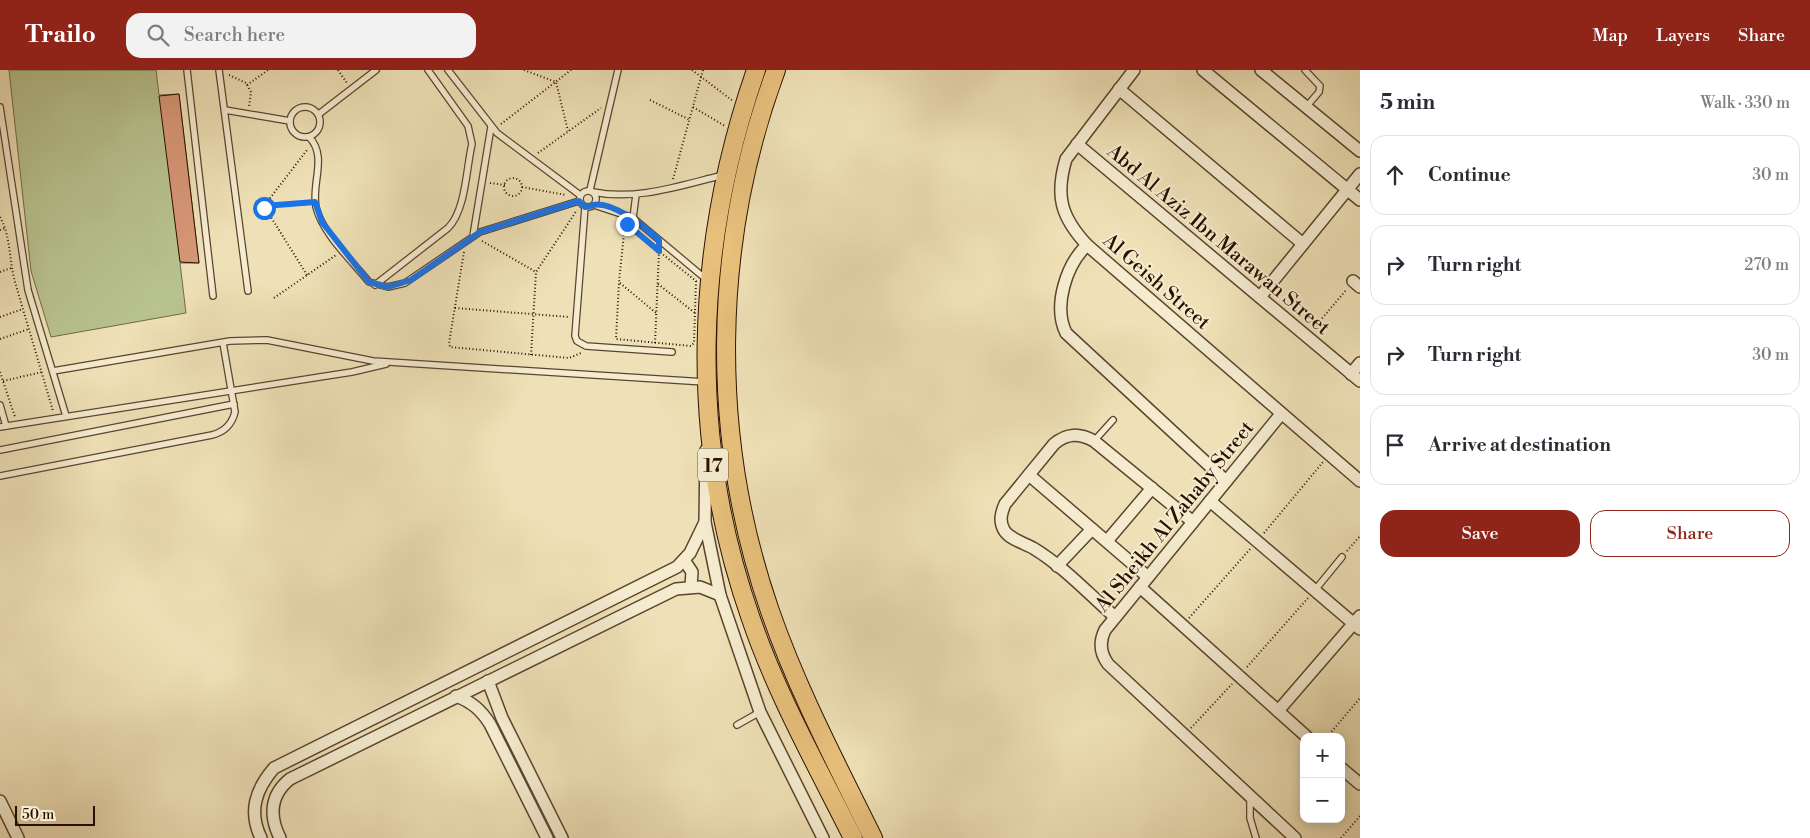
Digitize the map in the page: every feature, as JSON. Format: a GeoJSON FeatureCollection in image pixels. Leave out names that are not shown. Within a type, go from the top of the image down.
{"type":"FeatureCollection","features":[{"type":"Feature","properties":{"kind":"highway","name":"17"},"geometry":{"type":"LineString","coordinates":[[756,70],[742,108],[725,175],[709,282],[707,414],[722,518],[751,620],[770,669],[852,838]]}},
{"type":"Feature","properties":{"kind":"highway","name":"17"},"geometry":{"type":"LineString","coordinates":[[776,70],[749,154],[738,204],[731,254],[726,357],[734,460],[754,561],[769,610],[808,706],[873,838]]}},
{"type":"Feature","properties":{"kind":"street","name":"Al Geish Street"},"geometry":{"type":"LineString","coordinates":[[1134,70],[1066,158],[1060,176],[1060,195],[1064,213],[1073,229],[1087,245],[1360,481]]}},
{"type":"Feature","properties":{"kind":"street"},"geometry":{"type":"LineString","coordinates":[[1202,70],[1360,200]]}},
{"type":"Feature","properties":{"kind":"street"},"geometry":{"type":"LineString","coordinates":[[1261,70],[1360,151]]}},
{"type":"Feature","properties":{"kind":"street"},"geometry":{"type":"LineString","coordinates":[[1119,89],[1302,244]]}},
{"type":"Feature","properties":{"kind":"street","name":"Abd Al Aziz Ibn Marawan Street"},"geometry":{"type":"LineString","coordinates":[[1077,144],[1356,378]]}},
{"type":"Feature","properties":{"kind":"street"},"geometry":{"type":"LineString","coordinates":[[1260,297],[1360,174]]}},
{"type":"Feature","properties":{"kind":"street"},"geometry":{"type":"LineString","coordinates":[[1087,245],[1074,258],[1067,276],[1060,312],[1061,323],[1066,333],[1226,481]]}},
{"type":"Feature","properties":{"kind":"street"},"geometry":{"type":"LineString","coordinates":[[1356,378],[1360,363]]}},
{"type":"Feature","properties":{"kind":"street"},"geometry":{"type":"LineString","coordinates":[[707,414],[705,522],[720,595],[760,712],[823,838]]}},
{"type":"Feature","properties":{"kind":"street","name":"Al Sheikh Al Zahaby Street"},"geometry":{"type":"LineString","coordinates":[[1184,736],[1108,664],[1101,651],[1100,644],[1105,630],[1281,414]]}},
{"type":"Feature","properties":{"kind":"street"},"geometry":{"type":"LineString","coordinates":[[1116,617],[1040,552],[1011,537],[1004,531],[1001,513],[1005,504],[1061,438],[1078,435],[1094,441],[1193,522]]}},
{"type":"Feature","properties":{"kind":"street"},"geometry":{"type":"LineString","coordinates":[[1029,475],[1148,577]]}},
{"type":"Feature","properties":{"kind":"street"},"geometry":{"type":"LineString","coordinates":[[1107,541],[1152,488]]}},
{"type":"Feature","properties":{"kind":"street"},"geometry":{"type":"LineString","coordinates":[[1210,501],[1314,590],[1358,623],[1278,711]]}},
{"type":"Feature","properties":{"kind":"street"},"geometry":{"type":"LineString","coordinates":[[261,838],[255,817],[256,798],[261,783],[274,768],[677,567],[690,553],[705,522]]}},
{"type":"Feature","properties":{"kind":"street"},"geometry":{"type":"LineString","coordinates":[[1056,566],[1092,529]]}},
{"type":"Feature","properties":{"kind":"street"},"geometry":{"type":"LineString","coordinates":[[684,560],[692,572],[692,586]]}},
{"type":"Feature","properties":{"kind":"street"},"geometry":{"type":"LineString","coordinates":[[280,838],[274,826],[272,814],[274,800],[280,787],[290,779],[676,589],[692,586],[720,595]]}},
{"type":"Feature","properties":{"kind":"street"},"geometry":{"type":"LineString","coordinates":[[1140,587],[1303,733]]}},
{"type":"Feature","properties":{"kind":"street"},"geometry":{"type":"LineString","coordinates":[[488,681],[497,700],[502,718],[562,838]]}},
{"type":"Feature","properties":{"kind":"street"},"geometry":{"type":"LineString","coordinates":[[456,696],[473,704],[490,724],[547,838]]}},
{"type":"Feature","properties":{"kind":"street"},"geometry":{"type":"LineString","coordinates":[[479,709],[485,699],[497,700]]}},
{"type":"Feature","properties":{"kind":"street"},"geometry":{"type":"LineString","coordinates":[[351,730],[352,740],[359,744]]}},
{"type":"Feature","properties":{"kind":"street"},"geometry":{"type":"LineString","coordinates":[[1184,736],[1295,838]]}},
{"type":"Feature","properties":{"kind":"street"},"geometry":{"type":"LineString","coordinates":[[329,740],[336,744],[339,754]]}},
{"type":"Feature","properties":{"kind":"street"},"geometry":{"type":"LineString","coordinates":[[1345,771],[1360,784]]}},
{"type":"Feature","properties":{"kind":"street"},"geometry":{"type":"LineString","coordinates":[[0,801],[18,838]]}},
{"type":"Feature","properties":{"kind":"lane"},"geometry":{"type":"LineString","coordinates":[[187,70],[213,296]]}},
{"type":"Feature","properties":{"kind":"lane"},"geometry":{"type":"LineString","coordinates":[[319,114],[376,70]]}},
{"type":"Feature","properties":{"kind":"lane"},"geometry":{"type":"LineString","coordinates":[[375,285],[448,228],[455,220],[460,209],[472,144],[472,134],[428,70]]}},
{"type":"Feature","properties":{"kind":"lane"},"geometry":{"type":"LineString","coordinates":[[448,70],[492,129],[581,201],[633,218],[709,282]]}},
{"type":"Feature","properties":{"kind":"lane"},"geometry":{"type":"LineString","coordinates":[[594,205],[596,201],[592,191],[618,70]]}},
{"type":"Feature","properties":{"kind":"lane"},"geometry":{"type":"LineString","coordinates":[[1305,70],[1320,86],[1319,92],[1306,107]]}},
{"type":"Feature","properties":{"kind":"lane"},"geometry":{"type":"LineString","coordinates":[[220,73],[248,291]]}},
{"type":"Feature","properties":{"kind":"lane"},"geometry":{"type":"LineString","coordinates":[[0,107],[24,271],[66,416]]}},
{"type":"Feature","properties":{"kind":"lane"},"geometry":{"type":"LineString","coordinates":[[309,137],[320,128],[319,114],[312,108],[302,107],[294,112],[290,121],[295,134],[309,137],[314,142],[319,156],[315,202],[322,222],[369,282],[375,285],[388,287],[405,283],[473,236],[496,226],[581,201],[592,191]]}},
{"type":"Feature","properties":{"kind":"lane"},"geometry":{"type":"LineString","coordinates":[[225,110],[290,121]]}},
{"type":"Feature","properties":{"kind":"lane"},"geometry":{"type":"LineString","coordinates":[[473,236],[492,129]]}},
{"type":"Feature","properties":{"kind":"lane"},"geometry":{"type":"LineString","coordinates":[[592,191],[615,196],[636,195],[725,175]]}},
{"type":"Feature","properties":{"kind":"lane"},"geometry":{"type":"LineString","coordinates":[[633,218],[636,195]]}},
{"type":"Feature","properties":{"kind":"lane"},"geometry":{"type":"LineString","coordinates":[[581,201],[576,339],[580,344],[586,346],[655,347],[672,352]]}},
{"type":"Feature","properties":{"kind":"lane"},"geometry":{"type":"LineString","coordinates":[[53,371],[223,342],[252,340],[282,341],[340,356],[390,362],[706,382]]}},
{"type":"Feature","properties":{"kind":"lane"},"geometry":{"type":"LineString","coordinates":[[0,476],[218,433],[231,423],[235,412],[223,342]]}},
{"type":"Feature","properties":{"kind":"lane"},"geometry":{"type":"LineString","coordinates":[[0,405],[3,426],[352,372],[390,362]]}},
{"type":"Feature","properties":{"kind":"lane"},"geometry":{"type":"LineString","coordinates":[[0,450],[234,404]]}},
{"type":"Feature","properties":{"kind":"lane"},"geometry":{"type":"LineString","coordinates":[[1094,441],[1113,420]]}},
{"type":"Feature","properties":{"kind":"lane"},"geometry":{"type":"LineString","coordinates":[[1314,590],[1342,557]]}},
{"type":"Feature","properties":{"kind":"lane"},"geometry":{"type":"LineString","coordinates":[[737,725],[760,712]]}},
{"type":"Feature","properties":{"kind":"lane"},"geometry":{"type":"LineString","coordinates":[[1250,796],[1250,818],[1256,838]]}},
{"type":"Feature","properties":{"kind":"path"},"geometry":{"type":"LineString","coordinates":[[247,85],[268,70]]}},
{"type":"Feature","properties":{"kind":"path"},"geometry":{"type":"LineString","coordinates":[[338,70],[351,90]]}},
{"type":"Feature","properties":{"kind":"path"},"geometry":{"type":"LineString","coordinates":[[524,70],[556,82]]}},
{"type":"Feature","properties":{"kind":"path"},"geometry":{"type":"LineString","coordinates":[[492,129],[571,70]]}},
{"type":"Feature","properties":{"kind":"path"},"geometry":{"type":"LineString","coordinates":[[692,70],[742,108]]}},
{"type":"Feature","properties":{"kind":"path"},"geometry":{"type":"LineString","coordinates":[[671,188],[703,70]]}},
{"type":"Feature","properties":{"kind":"path"},"geometry":{"type":"LineString","coordinates":[[220,73],[234,76],[247,85],[251,92],[248,114]]}},
{"type":"Feature","properties":{"kind":"path"},"geometry":{"type":"LineString","coordinates":[[556,82],[568,131]]}},
{"type":"Feature","properties":{"kind":"path"},"geometry":{"type":"LineString","coordinates":[[650,100],[690,120]]}},
{"type":"Feature","properties":{"kind":"path"},"geometry":{"type":"LineString","coordinates":[[530,159],[610,101]]}},
{"type":"Feature","properties":{"kind":"path"},"geometry":{"type":"LineString","coordinates":[[693,108],[736,132]]}},
{"type":"Feature","properties":{"kind":"path"},"geometry":{"type":"LineString","coordinates":[[264,206],[314,142]]}},
{"type":"Feature","properties":{"kind":"path"},"geometry":{"type":"LineString","coordinates":[[514,178],[520,182],[522,188],[519,194],[512,196],[506,192],[505,185],[508,180],[514,178]]}},
{"type":"Feature","properties":{"kind":"path"},"geometry":{"type":"LineString","coordinates":[[482,182],[505,185]]}},
{"type":"Feature","properties":{"kind":"path"},"geometry":{"type":"LineString","coordinates":[[522,188],[581,201],[536,272],[531,355]]}},
{"type":"Feature","properties":{"kind":"path"},"geometry":{"type":"LineString","coordinates":[[264,206],[315,202]]}},
{"type":"Feature","properties":{"kind":"path"},"geometry":{"type":"LineString","coordinates":[[264,206],[307,275]]}},
{"type":"Feature","properties":{"kind":"path"},"geometry":{"type":"LineString","coordinates":[[0,217],[5,228],[11,268],[55,418]]}},
{"type":"Feature","properties":{"kind":"path"},"geometry":{"type":"LineString","coordinates":[[627,224],[659,251],[696,282],[694,343],[691,346],[655,347],[616,339],[624,225],[627,224]]}},
{"type":"Feature","properties":{"kind":"path"},"geometry":{"type":"LineString","coordinates":[[0,230],[5,228]]}},
{"type":"Feature","properties":{"kind":"path"},"geometry":{"type":"LineString","coordinates":[[473,236],[536,272]]}},
{"type":"Feature","properties":{"kind":"path"},"geometry":{"type":"LineString","coordinates":[[655,347],[659,240]]}},
{"type":"Feature","properties":{"kind":"path"},"geometry":{"type":"LineString","coordinates":[[466,242],[449,343],[452,349],[574,357],[581,353],[586,346]]}},
{"type":"Feature","properties":{"kind":"path"},"geometry":{"type":"LineString","coordinates":[[274,298],[343,250]]}},
{"type":"Feature","properties":{"kind":"path"},"geometry":{"type":"LineString","coordinates":[[0,272],[11,268]]}},
{"type":"Feature","properties":{"kind":"path"},"geometry":{"type":"LineString","coordinates":[[619,282],[656,313]]}},
{"type":"Feature","properties":{"kind":"path"},"geometry":{"type":"LineString","coordinates":[[1307,337],[1357,282]]}},
{"type":"Feature","properties":{"kind":"path"},"geometry":{"type":"LineString","coordinates":[[658,284],[695,313]]}},
{"type":"Feature","properties":{"kind":"path"},"geometry":{"type":"LineString","coordinates":[[455,308],[576,317]]}},
{"type":"Feature","properties":{"kind":"path"},"geometry":{"type":"LineString","coordinates":[[0,317],[23,309]]}},
{"type":"Feature","properties":{"kind":"path"},"geometry":{"type":"LineString","coordinates":[[0,339],[29,329]]}},
{"type":"Feature","properties":{"kind":"path"},"geometry":{"type":"LineString","coordinates":[[0,372],[17,424]]}},
{"type":"Feature","properties":{"kind":"path"},"geometry":{"type":"LineString","coordinates":[[3,381],[42,372]]}},
{"type":"Feature","properties":{"kind":"path"},"geometry":{"type":"LineString","coordinates":[[1342,557],[1360,536]]}},
{"type":"Feature","properties":{"kind":"path"},"geometry":{"type":"LineString","coordinates":[[1184,736],[1314,590]]}},
{"type":"Feature","properties":{"kind":"path"},"geometry":{"type":"LineString","coordinates":[[1331,733],[1360,698]]}},
{"type":"Feature","properties":{"kind":"path"},"geometry":{"type":"LineString","coordinates":[[1341,838],[1360,816]]}},
{"type":"Feature","properties":{"kind":"green space"},"geometry":{"type":"Polygon","coordinates":[[[9,70],[156,70],[159,95],[179,94],[199,263],[180,263],[186,313],[51,337],[31,271],[9,70]]]}},
{"type":"Feature","properties":{"kind":"building"},"geometry":{"type":"Polygon","coordinates":[[[179,94],[199,263],[180,262],[159,96],[179,94]]]}},
{"type":"Feature","properties":{"kind":"route"},"geometry":{"type":"LineString","coordinates":[[264,208],[264,206],[315,202],[322,222],[369,282],[388,287],[400,285],[411,280],[480,232],[579,201],[585,207],[594,205],[604,207],[633,218],[659,240],[659,251],[627,224]]}}]}
